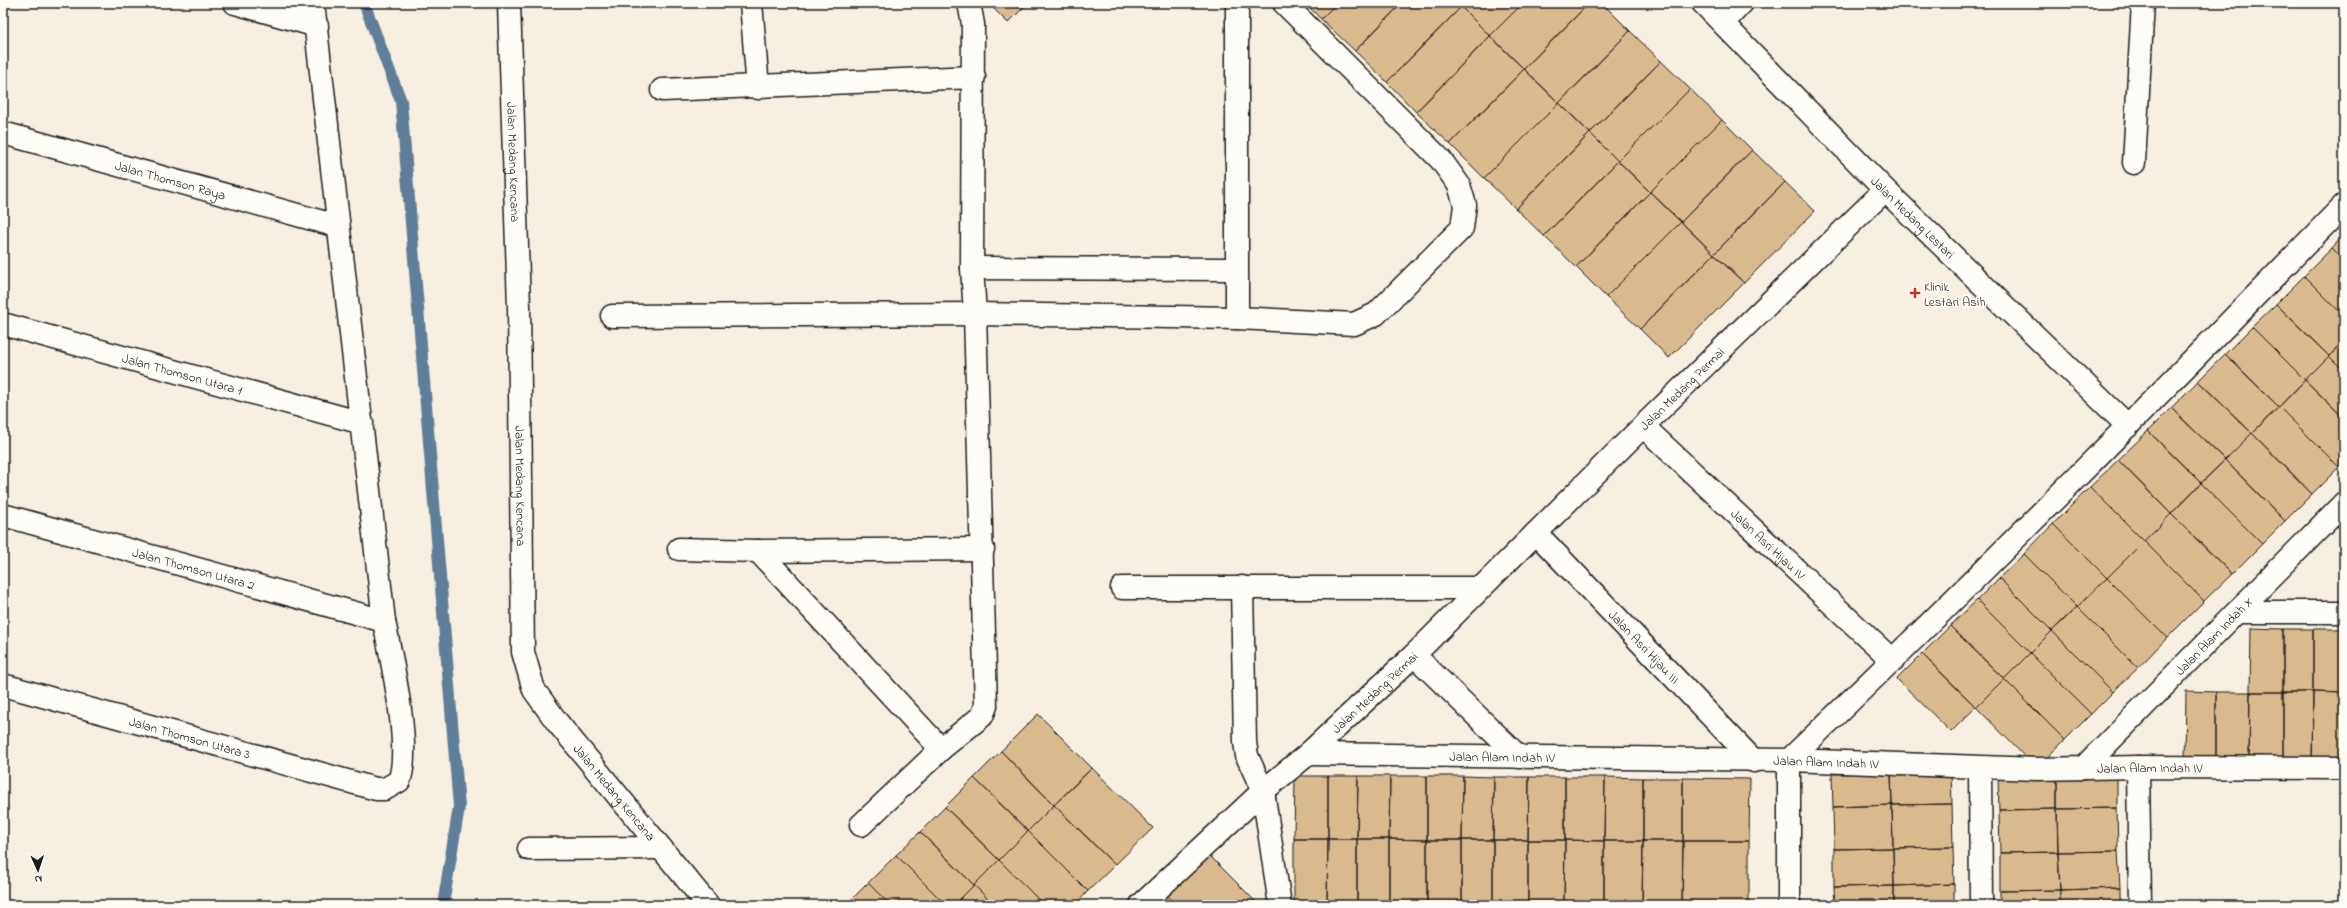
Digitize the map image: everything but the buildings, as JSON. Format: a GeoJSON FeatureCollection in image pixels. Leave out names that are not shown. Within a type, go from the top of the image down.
{"type":"FeatureCollection","features":[{"type":"Feature","properties":{"kind":"street"},"geometry":{"type":"LineString","coordinates":[[235,3],[317,26]]}},
{"type":"Feature","properties":{"kind":"street"},"geometry":{"type":"LineString","coordinates":[[313,3],[317,26],[337,226],[362,423],[384,621]]}},
{"type":"Feature","properties":{"kind":"street","name":"Jalan Medang Kencana"},"geometry":{"type":"LineString","coordinates":[[509,3],[519,308],[523,652],[534,690],[557,722],[659,848],[708,905]]}},
{"type":"Feature","properties":{"kind":"street"},"geometry":{"type":"LineString","coordinates":[[751,3],[758,88]]}},
{"type":"Feature","properties":{"kind":"street"},"geometry":{"type":"LineString","coordinates":[[861,825],[941,749],[982,716],[986,706],[983,549],[972,268],[974,77],[973,24],[969,3]]}},
{"type":"Feature","properties":{"kind":"street"},"geometry":{"type":"LineString","coordinates":[[1237,3],[1237,318]]}},
{"type":"Feature","properties":{"kind":"street"},"geometry":{"type":"LineString","coordinates":[[612,316],[975,314],[1237,318],[1354,324],[1376,314],[1462,228],[1465,205],[1463,198],[1459,185],[1441,160],[1284,3]]}},
{"type":"Feature","properties":{"kind":"street","name":"Jalan Medang Lestari"},"geometry":{"type":"LineString","coordinates":[[1703,3],[1885,190],[2128,426]]}},
{"type":"Feature","properties":{"kind":"street"},"geometry":{"type":"LineString","coordinates":[[1722,23],[1742,3]]}},
{"type":"Feature","properties":{"kind":"street"},"geometry":{"type":"LineString","coordinates":[[2134,163],[2143,3]]}},
{"type":"Feature","properties":{"kind":"street"},"geometry":{"type":"LineString","coordinates":[[662,90],[758,88],[974,77]]}},
{"type":"Feature","properties":{"kind":"street","name":"Jalan Thomson Raya"},"geometry":{"type":"LineString","coordinates":[[3,133],[337,226]]}},
{"type":"Feature","properties":{"kind":"street","name":"Jalan Medang Permai"},"geometry":{"type":"LineString","coordinates":[[1141,905],[1262,791],[1308,754],[1414,655],[1643,426],[1885,190]]}},
{"type":"Feature","properties":{"kind":"street"},"geometry":{"type":"LineString","coordinates":[[1789,905],[1789,760],[1893,661],[2128,426],[2344,205]]}},
{"type":"Feature","properties":{"kind":"street"},"geometry":{"type":"LineString","coordinates":[[972,268],[1236,269]]}},
{"type":"Feature","properties":{"kind":"street","name":"Jalan Thomson Utara 1"},"geometry":{"type":"LineString","coordinates":[[3,324],[362,423]]}},
{"type":"Feature","properties":{"kind":"street","name":"Jalan Asri Hijau IV"},"geometry":{"type":"LineString","coordinates":[[1643,426],[1893,661]]}},
{"type":"Feature","properties":{"kind":"street","name":"Jalan Alam Indah X"},"geometry":{"type":"LineString","coordinates":[[2083,768],[2344,503]]}},
{"type":"Feature","properties":{"kind":"street","name":"Jalan Thomson Utara 2"},"geometry":{"type":"LineString","coordinates":[[3,515],[384,621]]}},
{"type":"Feature","properties":{"kind":"street","name":"Jalan Asri Hijau III"},"geometry":{"type":"LineString","coordinates":[[1536,533],[1754,761]]}},
{"type":"Feature","properties":{"kind":"street"},"geometry":{"type":"LineString","coordinates":[[679,549],[758,551],[983,549]]}},
{"type":"Feature","properties":{"kind":"street"},"geometry":{"type":"LineString","coordinates":[[758,551],[941,749]]}},
{"type":"Feature","properties":{"kind":"street"},"geometry":{"type":"LineString","coordinates":[[1242,587],[1245,742],[1247,756],[1262,791],[1280,905]]}},
{"type":"Feature","properties":{"kind":"street"},"geometry":{"type":"LineString","coordinates":[[1122,588],[1480,588]]}},
{"type":"Feature","properties":{"kind":"street"},"geometry":{"type":"LineString","coordinates":[[2238,612],[2344,612]]}},
{"type":"Feature","properties":{"kind":"street","name":"Jalan Thomson Utara 3"},"geometry":{"type":"LineString","coordinates":[[3,685],[376,789],[386,789],[399,781],[403,765],[398,693],[384,621]]}},
{"type":"Feature","properties":{"kind":"street"},"geometry":{"type":"LineString","coordinates":[[1414,655],[1519,757]]}},
{"type":"Feature","properties":{"kind":"street","name":"Jalan Alam Indah IV"},"geometry":{"type":"LineString","coordinates":[[1308,754],[1754,761],[1789,760],[1980,768],[2344,768]]}},
{"type":"Feature","properties":{"kind":"street"},"geometry":{"type":"LineString","coordinates":[[2138,767],[2140,905]]}},
{"type":"Feature","properties":{"kind":"street"},"geometry":{"type":"LineString","coordinates":[[1980,768],[1981,905]]}},
{"type":"Feature","properties":{"kind":"street"},"geometry":{"type":"LineString","coordinates":[[529,849],[659,848]]}},
{"type":"Feature","properties":{"kind":"waterway"},"geometry":{"type":"LineString","coordinates":[[364,3],[401,101],[459,807],[443,905]]}},
{"type":"Feature","properties":{"kind":"place","name":"Klinik Lestari Asih"},"geometry":{"type":"Point","coordinates":[1915,293]}}]}
